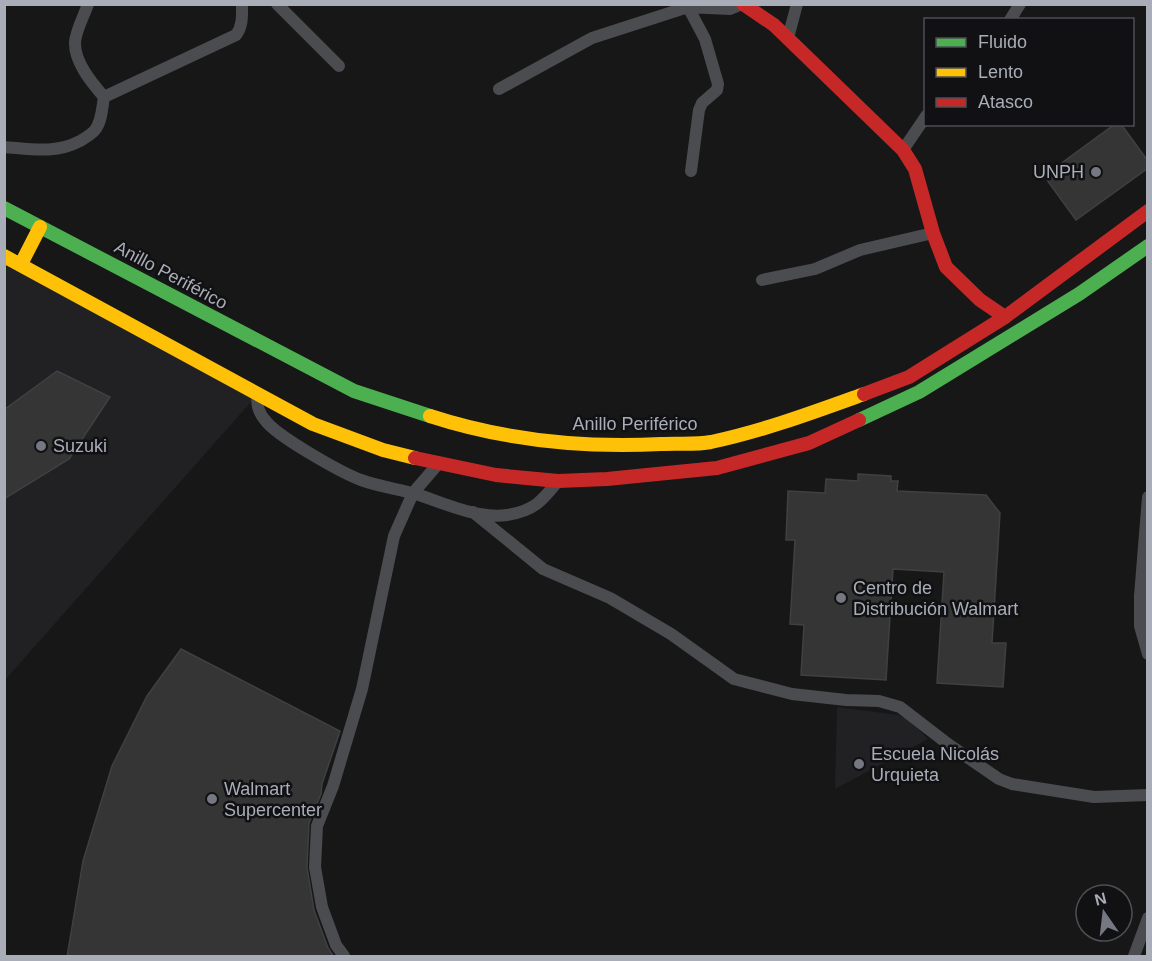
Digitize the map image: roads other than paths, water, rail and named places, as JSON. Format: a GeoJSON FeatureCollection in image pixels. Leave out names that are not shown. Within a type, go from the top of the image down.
{"type":"FeatureCollection","features":[{"type":"Feature","properties":{"kind":"main road"},"geometry":{"type":"LineString","coordinates":[[742,4],[774,25],[903,150],[915,169],[933,233],[946,267],[980,300],[1005,317]]}},
{"type":"Feature","properties":{"kind":"main road","name":"Anillo Periférico"},"geometry":{"type":"LineString","coordinates":[[4,208],[354,391],[449,422],[540,441],[623,446],[709,441],[796,419],[909,377],[1005,317],[1148,212]]}},
{"type":"Feature","properties":{"kind":"main road"},"geometry":{"type":"LineString","coordinates":[[21,264],[40,227]]}},
{"type":"Feature","properties":{"kind":"main road"},"geometry":{"type":"LineString","coordinates":[[4,256],[257,395],[323,428],[383,450],[438,464],[496,475],[558,481],[717,468],[809,443],[920,392],[1079,294],[1148,246]]}},
{"type":"Feature","properties":{"kind":"street"},"geometry":{"type":"LineString","coordinates":[[4,147],[51,150],[71,145],[95,130],[101,117],[104,97],[78,59],[75,42],[88,4]]}},
{"type":"Feature","properties":{"kind":"street"},"geometry":{"type":"LineString","coordinates":[[104,97],[236,35],[240,30],[242,4]]}},
{"type":"Feature","properties":{"kind":"street"},"geometry":{"type":"LineString","coordinates":[[278,4],[339,66]]}},
{"type":"Feature","properties":{"kind":"street"},"geometry":{"type":"LineString","coordinates":[[499,89],[592,38],[688,7],[730,9],[742,4]]}},
{"type":"Feature","properties":{"kind":"street"},"geometry":{"type":"LineString","coordinates":[[788,38],[797,4]]}},
{"type":"Feature","properties":{"kind":"street"},"geometry":{"type":"LineString","coordinates":[[1011,18],[1020,4]]}},
{"type":"Feature","properties":{"kind":"street"},"geometry":{"type":"LineString","coordinates":[[688,7],[705,39],[718,84],[717,90],[702,103],[699,110],[691,171]]}},
{"type":"Feature","properties":{"kind":"street"},"geometry":{"type":"LineString","coordinates":[[903,150],[924,119]]}},
{"type":"Feature","properties":{"kind":"street"},"geometry":{"type":"LineString","coordinates":[[762,280],[815,269],[860,250],[933,233]]}},
{"type":"Feature","properties":{"kind":"street"},"geometry":{"type":"LineString","coordinates":[[257,395],[257,408],[266,422],[303,449],[360,480],[413,493],[473,513],[505,516],[525,511],[539,504],[558,481]]}},
{"type":"Feature","properties":{"kind":"street"},"geometry":{"type":"LineString","coordinates":[[344,957],[336,945],[322,907],[315,867],[317,826],[333,786],[362,689],[394,536],[413,493],[438,464]]}},
{"type":"Feature","properties":{"kind":"street"},"geometry":{"type":"LineString","coordinates":[[1148,497],[1140,596],[1140,626],[1148,654]]}},
{"type":"Feature","properties":{"kind":"street"},"geometry":{"type":"LineString","coordinates":[[473,513],[543,569],[610,598],[671,634],[734,679],[792,693],[846,700],[879,701],[900,707],[948,744],[999,779],[1012,784],[1094,797],[1148,795]]}},
{"type":"Feature","properties":{"kind":"street"},"geometry":{"type":"LineString","coordinates":[[1134,957],[1148,918]]}},
{"type":"Feature","properties":{"kind":"place","name":"UNPH"},"geometry":{"type":"Point","coordinates":[1096,172]}},
{"type":"Feature","properties":{"kind":"place","name":"Suzuki"},"geometry":{"type":"Point","coordinates":[41,446]}},
{"type":"Feature","properties":{"kind":"place","name":"Centro de Distribución Walmart"},"geometry":{"type":"Point","coordinates":[841,598]}},
{"type":"Feature","properties":{"kind":"place","name":"Escuela Nicolás Urquieta"},"geometry":{"type":"Point","coordinates":[859,764]}},
{"type":"Feature","properties":{"kind":"place","name":"Walmart Supercenter"},"geometry":{"type":"Point","coordinates":[212,799]}}]}
